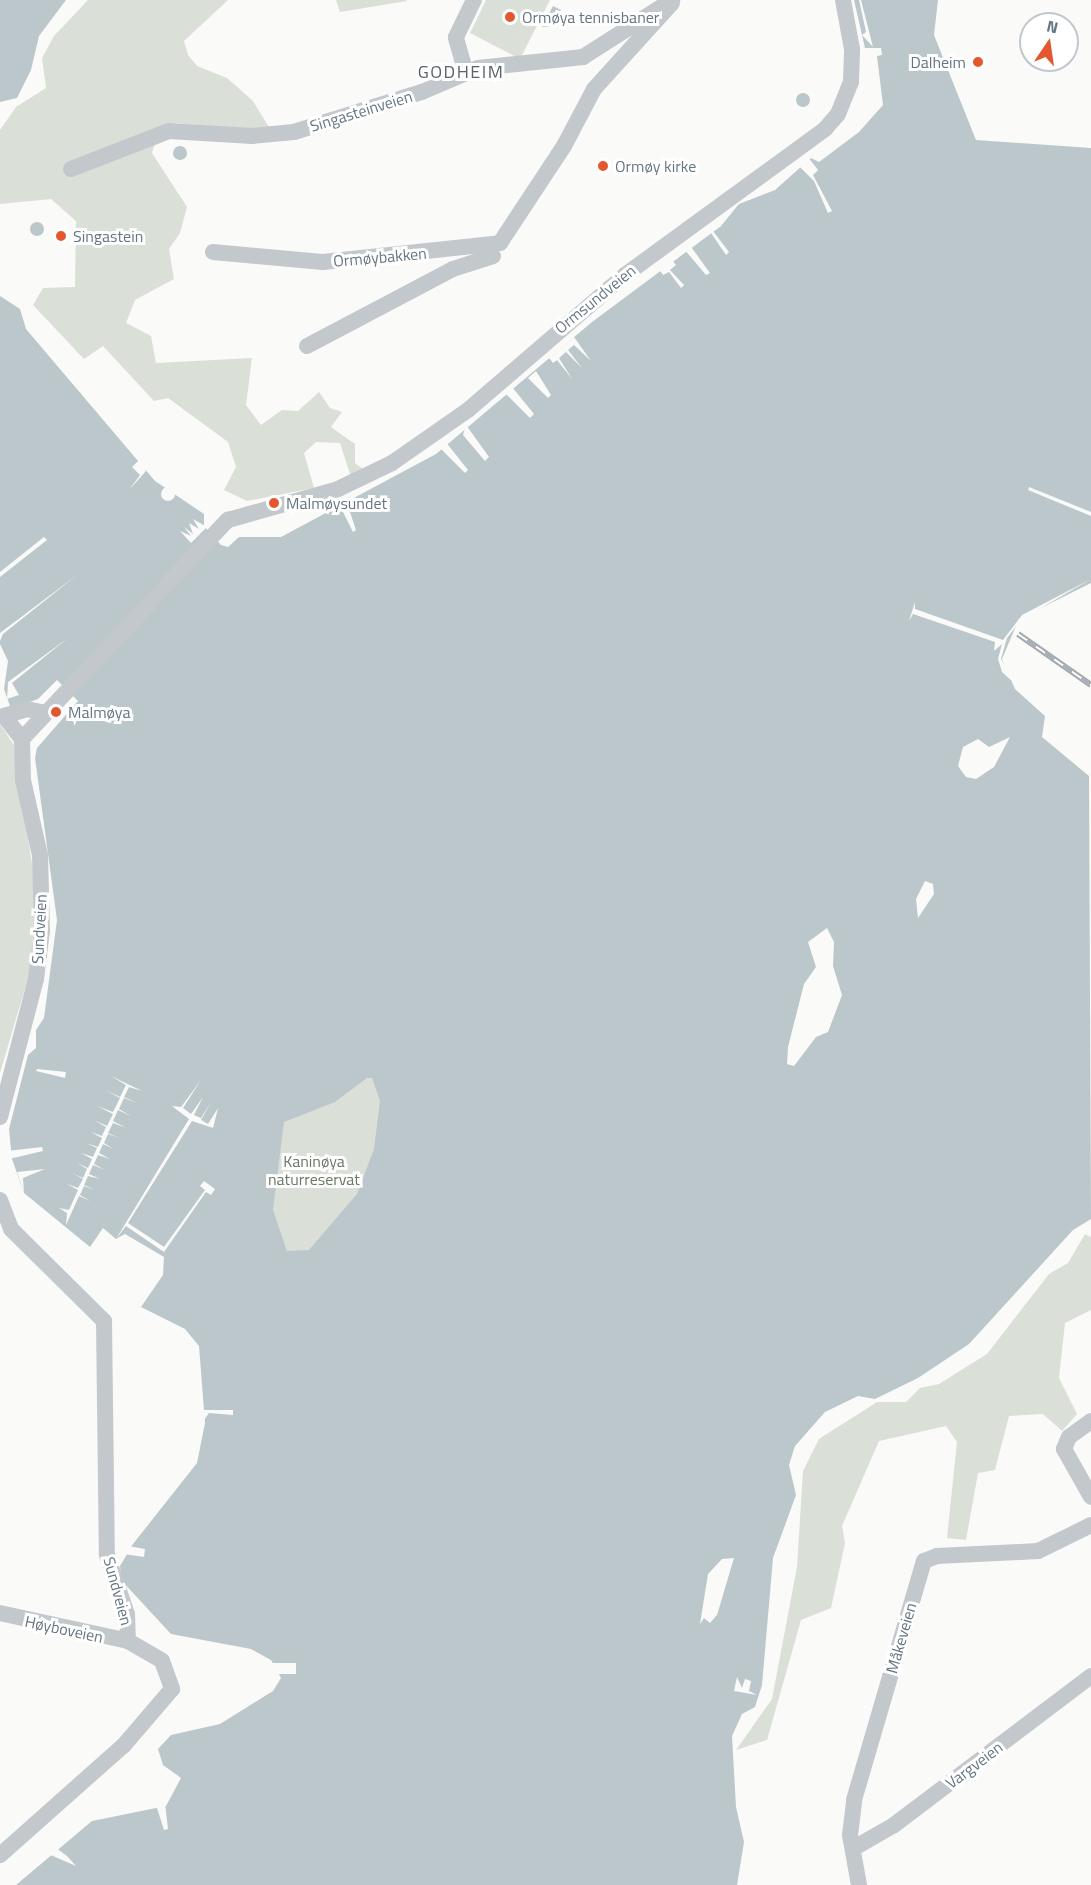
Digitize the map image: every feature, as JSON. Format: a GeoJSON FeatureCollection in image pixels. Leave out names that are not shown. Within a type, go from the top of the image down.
{"type":"FeatureCollection","features":[{"type":"Feature","properties":{"kind":"street"},"geometry":{"type":"LineString","coordinates":[[466,73],[456,37],[474,0]]}},
{"type":"Feature","properties":{"kind":"street","name":"Singasteinveien"},"geometry":{"type":"LineString","coordinates":[[71,169],[174,130],[252,136],[313,127],[466,73],[583,57],[673,0]]}},
{"type":"Feature","properties":{"kind":"street","name":"Ormøybakken"},"geometry":{"type":"LineString","coordinates":[[213,252],[322,262],[475,250],[500,243],[523,203],[564,146],[602,78],[652,30],[673,0]]}},
{"type":"Feature","properties":{"kind":"street","name":"Ormsundveien"},"geometry":{"type":"LineString","coordinates":[[46,713],[218,530],[239,513],[280,508],[338,489],[439,432],[624,275],[825,129],[838,114],[851,81],[852,49],[843,0]]}},
{"type":"Feature","properties":{"kind":"street","name":"Ormøybakken"},"geometry":{"type":"LineString","coordinates":[[307,346],[464,264],[502,254],[518,231],[523,203]]}},
{"type":"Feature","properties":{"kind":"street"},"geometry":{"type":"LineString","coordinates":[[27,709],[46,713],[22,739],[4,716],[27,709]]}},
{"type":"Feature","properties":{"kind":"street","name":"Sundveien"},"geometry":{"type":"LineString","coordinates":[[0,1117],[36,979],[42,931],[40,855],[23,780],[22,739]]}},
{"type":"Feature","properties":{"kind":"street","name":"Sundveien"},"geometry":{"type":"LineString","coordinates":[[0,1200],[11,1229],[97,1314],[108,1333],[104,1528],[115,1586],[127,1614],[128,1641],[162,1661],[170,1674],[170,1696],[124,1745],[0,1855]]}},
{"type":"Feature","properties":{"kind":"street"},"geometry":{"type":"LineString","coordinates":[[1091,1421],[1069,1437],[1064,1449],[1091,1497]]}},
{"type":"Feature","properties":{"kind":"street","name":"Måkeveien"},"geometry":{"type":"LineString","coordinates":[[859,1885],[854,1848],[854,1800],[924,1561],[937,1556],[1038,1551],[1091,1525]]}},
{"type":"Feature","properties":{"kind":"street","name":"Høyboveien"},"geometry":{"type":"LineString","coordinates":[[0,1613],[128,1641]]}},
{"type":"Feature","properties":{"kind":"street","name":"Vargveien"},"geometry":{"type":"LineString","coordinates":[[854,1848],[894,1825],[1091,1676]]}},
{"type":"Feature","properties":{"kind":"green space"},"geometry":{"type":"Polygon","coordinates":[[[88,0],[228,0],[184,41],[188,55],[197,66],[227,78],[253,101],[272,132],[176,123],[157,137],[152,153],[187,207],[180,233],[169,249],[174,279],[135,300],[126,323],[151,336],[156,363],[252,358],[246,405],[261,425],[282,410],[298,411],[319,392],[330,408],[342,412],[331,427],[355,444],[355,463],[363,469],[351,477],[340,443],[316,442],[304,453],[314,488],[247,501],[224,490],[236,467],[228,442],[168,398],[154,401],[103,346],[84,359],[33,305],[43,288],[75,287],[76,221],[51,199],[0,204],[0,130],[16,107],[46,88],[42,58],[54,36],[88,0]]]}},
{"type":"Feature","properties":{"kind":"green space"},"geometry":{"type":"Polygon","coordinates":[[[336,0],[406,0],[407,1],[340,12],[336,0]]]}},
{"type":"Feature","properties":{"kind":"green space","name":"Ormøya tennisbaner"},"geometry":{"type":"Polygon","coordinates":[[[486,0],[550,0],[520,59],[470,33],[486,0]]]}},
{"type":"Feature","properties":{"kind":"green space"},"geometry":{"type":"Polygon","coordinates":[[[0,724],[14,745],[36,890],[31,968],[0,1073],[0,724]]]}},
{"type":"Feature","properties":{"kind":"green space","name":"Kaninøya naturreservat"},"geometry":{"type":"Polygon","coordinates":[[[442,1005],[315,1332],[210,1077],[442,1005]]]}},
{"type":"Feature","properties":{"kind":"green space"},"geometry":{"type":"Polygon","coordinates":[[[1085,1234],[1091,1237],[1091,1310],[1065,1323],[1059,1378],[1077,1414],[1062,1431],[1043,1414],[1009,1416],[995,1470],[978,1473],[966,1540],[947,1538],[957,1442],[946,1426],[879,1441],[842,1526],[845,1543],[831,1608],[801,1620],[767,1740],[736,1750],[772,1699],[797,1567],[803,1471],[819,1439],[877,1402],[906,1402],[920,1388],[939,1384],[987,1354],[1049,1274],[1068,1263],[1085,1234]]]}},
{"type":"Feature","properties":{"kind":"shaded area"},"geometry":{"type":"Polygon","coordinates":[[[0,0],[66,0],[39,36],[31,70],[17,98],[0,102],[0,0]]]}},
{"type":"Feature","properties":{"kind":"shaded area"},"geometry":{"type":"Polygon","coordinates":[[[854,0],[938,0],[934,35],[976,140],[1091,148],[1091,583],[1019,619],[1002,659],[1015,689],[1045,716],[1042,737],[1089,776],[1091,1219],[1073,1230],[969,1344],[918,1378],[875,1399],[858,1396],[825,1412],[795,1446],[789,1465],[796,1495],[773,1558],[762,1685],[755,1707],[742,1714],[732,1736],[736,1807],[744,1842],[737,1885],[16,1885],[92,1821],[166,1806],[181,1778],[163,1765],[158,1749],[171,1735],[220,1724],[273,1691],[281,1678],[271,1660],[251,1649],[171,1634],[122,1581],[120,1566],[133,1544],[197,1463],[205,1423],[199,1346],[185,1329],[141,1307],[163,1275],[164,1257],[125,1234],[116,1239],[103,1228],[90,1247],[24,1193],[12,1159],[9,1129],[28,1055],[36,1048],[36,1030],[44,1018],[57,920],[35,758],[37,748],[78,701],[57,680],[38,699],[11,709],[4,689],[8,661],[0,644],[0,296],[20,309],[26,329],[155,481],[204,514],[204,526],[221,545],[228,547],[239,537],[281,537],[436,454],[592,322],[721,226],[739,204],[775,190],[811,158],[819,162],[859,132],[883,105],[877,56],[882,55],[881,48],[865,48],[854,0]],[[1010,737],[989,747],[978,739],[963,747],[958,766],[966,777],[976,779],[994,767],[1010,737]],[[925,881],[916,899],[918,918],[934,894],[933,884],[925,881]],[[827,928],[808,942],[816,967],[804,984],[788,1047],[787,1064],[794,1066],[816,1037],[828,1032],[842,995],[833,966],[834,942],[827,928]],[[367,1078],[335,1102],[284,1122],[273,1210],[287,1251],[309,1250],[357,1194],[374,1149],[380,1101],[372,1078],[367,1078]],[[734,1558],[722,1559],[708,1574],[700,1624],[704,1618],[710,1623],[717,1615],[734,1558]]]}},
{"type":"Feature","properties":{"kind":"shaded area"},"geometry":{"type":"Polygon","coordinates":[[[553,6],[561,10],[553,26],[542,27],[553,6]]]}},
{"type":"Feature","properties":{"kind":"shaded area"},"geometry":{"type":"Polygon","coordinates":[[[800,93],[806,93],[810,100],[806,107],[800,107],[796,103],[796,97],[800,93]]]}},
{"type":"Feature","properties":{"kind":"shaded area"},"geometry":{"type":"Polygon","coordinates":[[[180,146],[185,148],[187,153],[185,158],[180,160],[175,158],[173,153],[175,148],[180,146]]]}},
{"type":"Feature","properties":{"kind":"shaded area"},"geometry":{"type":"Polygon","coordinates":[[[37,222],[42,224],[44,229],[42,234],[37,236],[32,234],[30,229],[32,224],[37,222]]]}},
{"type":"Feature","properties":{"kind":"pier"},"geometry":{"type":"Polygon","coordinates":[[[859,0],[861,0],[873,47],[862,35],[866,32],[859,0]]]}},
{"type":"Feature","properties":{"kind":"pier"},"geometry":{"type":"Polygon","coordinates":[[[808,157],[818,170],[813,175],[832,211],[828,213],[814,181],[799,166],[808,157]]]}},
{"type":"Feature","properties":{"kind":"pier"},"geometry":{"type":"Polygon","coordinates":[[[719,223],[721,226],[713,231],[729,252],[726,255],[709,230],[719,223]]]}},
{"type":"Feature","properties":{"kind":"pier"},"geometry":{"type":"Polygon","coordinates":[[[689,244],[710,273],[706,275],[684,249],[689,244]]]}},
{"type":"Feature","properties":{"kind":"pier"},"geometry":{"type":"Polygon","coordinates":[[[672,260],[676,265],[670,270],[684,285],[681,288],[669,272],[663,275],[659,269],[672,260]]]}},
{"type":"Feature","properties":{"kind":"pier"},"geometry":{"type":"Polygon","coordinates":[[[574,337],[591,361],[574,345],[568,350],[582,368],[566,352],[559,358],[572,379],[557,360],[553,363],[549,358],[574,337]]]}},
{"type":"Feature","properties":{"kind":"pier"},"geometry":{"type":"Polygon","coordinates":[[[536,371],[551,395],[548,398],[528,378],[536,371]]]}},
{"type":"Feature","properties":{"kind":"pier"},"geometry":{"type":"Polygon","coordinates":[[[512,387],[534,414],[530,418],[505,393],[512,387]]]}},
{"type":"Feature","properties":{"kind":"pier"},"geometry":{"type":"Polygon","coordinates":[[[466,425],[489,457],[485,461],[463,435],[466,425]]]}},
{"type":"Feature","properties":{"kind":"pier"},"geometry":{"type":"Polygon","coordinates":[[[445,441],[468,470],[465,473],[439,447],[445,441]]]}},
{"type":"Feature","properties":{"kind":"pier"},"geometry":{"type":"Polygon","coordinates":[[[141,458],[146,471],[129,490],[140,475],[132,467],[141,458]]]}},
{"type":"Feature","properties":{"kind":"pier"},"geometry":{"type":"Polygon","coordinates":[[[168,487],[173,489],[175,494],[173,499],[168,501],[163,499],[161,494],[163,489],[168,487]]]}},
{"type":"Feature","properties":{"kind":"pier"},"geometry":{"type":"Polygon","coordinates":[[[1029,487],[1091,512],[1091,516],[1028,490],[1029,487]]]}},
{"type":"Feature","properties":{"kind":"pier"},"geometry":{"type":"Polygon","coordinates":[[[347,503],[356,530],[353,532],[340,506],[347,503]]]}},
{"type":"Feature","properties":{"kind":"pier"},"geometry":{"type":"Polygon","coordinates":[[[193,519],[207,527],[191,543],[180,531],[191,536],[184,527],[193,534],[189,523],[199,529],[193,519]]]}},
{"type":"Feature","properties":{"kind":"pier"},"geometry":{"type":"Polygon","coordinates":[[[44,537],[47,540],[0,577],[0,572],[44,537]]]}},
{"type":"Feature","properties":{"kind":"pier"},"geometry":{"type":"Polygon","coordinates":[[[77,575],[3,634],[0,641],[0,633],[77,575]]]}},
{"type":"Feature","properties":{"kind":"pier"},"geometry":{"type":"Polygon","coordinates":[[[1091,579],[1022,619],[1007,638],[1001,659],[1023,691],[1002,672],[998,659],[1002,644],[994,651],[995,642],[913,614],[909,621],[915,602],[915,609],[1003,640],[1022,615],[1091,579]]]}},
{"type":"Feature","properties":{"kind":"pier"},"geometry":{"type":"Polygon","coordinates":[[[68,638],[12,683],[19,695],[7,699],[8,682],[68,638]]]}},
{"type":"Feature","properties":{"kind":"pier"},"geometry":{"type":"Polygon","coordinates":[[[37,1069],[66,1072],[65,1078],[36,1071],[37,1069]]]}},
{"type":"Feature","properties":{"kind":"pier"},"geometry":{"type":"Polygon","coordinates":[[[111,1076],[142,1091],[129,1087],[124,1097],[137,1103],[124,1098],[119,1109],[131,1116],[118,1110],[113,1121],[126,1128],[113,1123],[108,1133],[119,1138],[108,1134],[104,1143],[114,1149],[103,1144],[99,1153],[110,1159],[98,1155],[94,1164],[105,1170],[93,1165],[89,1174],[100,1179],[88,1176],[84,1185],[95,1190],[84,1186],[80,1195],[90,1201],[79,1196],[66,1225],[67,1213],[59,1208],[69,1210],[78,1190],[67,1184],[78,1188],[83,1179],[72,1173],[83,1178],[87,1169],[77,1163],[88,1168],[92,1159],[81,1153],[93,1157],[97,1148],[86,1143],[98,1147],[102,1138],[91,1132],[102,1136],[106,1127],[94,1120],[107,1126],[113,1114],[97,1106],[113,1112],[120,1098],[105,1090],[120,1097],[126,1085],[111,1076]]]}},
{"type":"Feature","properties":{"kind":"pier"},"geometry":{"type":"Polygon","coordinates":[[[201,1080],[183,1108],[191,1114],[203,1097],[194,1115],[201,1118],[211,1102],[201,1120],[208,1124],[218,1108],[213,1128],[192,1121],[128,1223],[164,1247],[205,1190],[200,1186],[204,1181],[215,1189],[211,1195],[206,1192],[164,1252],[126,1226],[116,1239],[189,1119],[172,1106],[181,1107],[201,1080]]]}},
{"type":"Feature","properties":{"kind":"pier"},"geometry":{"type":"Polygon","coordinates":[[[42,1147],[43,1151],[9,1159],[7,1151],[42,1147]]]}},
{"type":"Feature","properties":{"kind":"pier"},"geometry":{"type":"Polygon","coordinates":[[[45,1169],[23,1178],[24,1193],[17,1172],[45,1169]]]}},
{"type":"Feature","properties":{"kind":"pier"},"geometry":{"type":"Polygon","coordinates":[[[200,1410],[233,1410],[233,1415],[209,1413],[202,1423],[200,1410]]]}},
{"type":"Feature","properties":{"kind":"pier"},"geometry":{"type":"Polygon","coordinates":[[[128,1546],[145,1549],[144,1557],[124,1554],[128,1546]]]}},
{"type":"Feature","properties":{"kind":"pier"},"geometry":{"type":"Polygon","coordinates":[[[270,1663],[296,1663],[296,1674],[277,1674],[270,1663]]]}},
{"type":"Feature","properties":{"kind":"pier"},"geometry":{"type":"Polygon","coordinates":[[[737,1677],[742,1688],[745,1679],[751,1681],[749,1691],[757,1695],[734,1691],[737,1677]]]}},
{"type":"Feature","properties":{"kind":"pier"},"geometry":{"type":"Polygon","coordinates":[[[165,1803],[168,1829],[164,1830],[156,1805],[165,1803]]]}},
{"type":"Feature","properties":{"kind":"pier"},"geometry":{"type":"Polygon","coordinates":[[[55,1847],[67,1856],[76,1866],[46,1853],[55,1847]]]}},
{"type":"Feature","properties":{"kind":"railway"},"geometry":{"type":"LineString","coordinates":[[1018,634],[1091,685]]}},
{"type":"Feature","properties":{"kind":"place","name":"Ormøya tennisbaner"},"geometry":{"type":"Point","coordinates":[510,17]}},
{"type":"Feature","properties":{"kind":"place","name":"Dalheim"},"geometry":{"type":"Point","coordinates":[978,62]}},
{"type":"Feature","properties":{"kind":"place","name":"Ormøy kirke"},"geometry":{"type":"Point","coordinates":[603,166]}},
{"type":"Feature","properties":{"kind":"place","name":"Singastein"},"geometry":{"type":"Point","coordinates":[61,236]}},
{"type":"Feature","properties":{"kind":"place","name":"Malmøysundet"},"geometry":{"type":"Point","coordinates":[274,503]}},
{"type":"Feature","properties":{"kind":"place","name":"Malmøya"},"geometry":{"type":"Point","coordinates":[56,712]}},
{"type":"Feature","properties":{"kind":"district","name":"GODHEIM"},"geometry":{"type":"Point","coordinates":[461,72]}}]}
